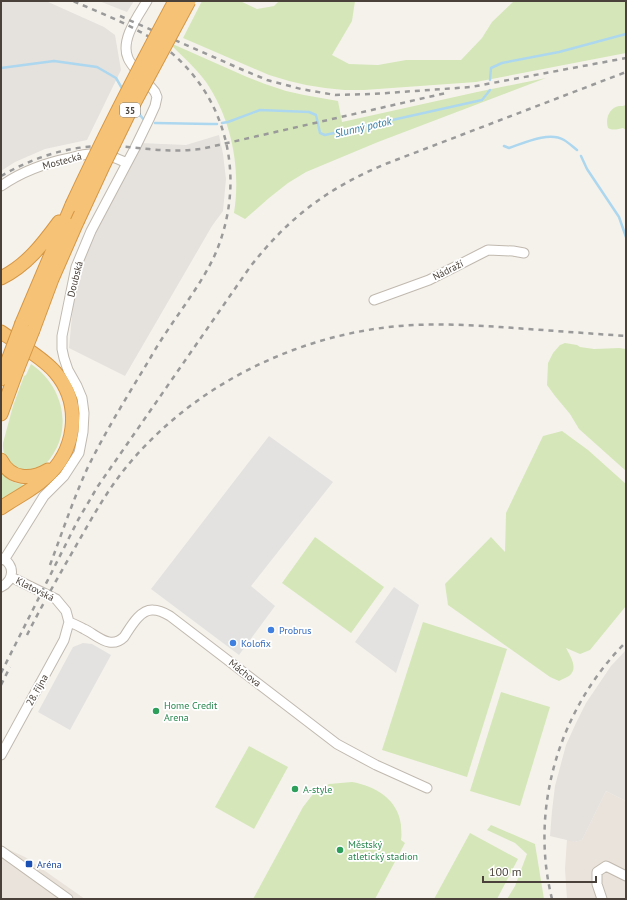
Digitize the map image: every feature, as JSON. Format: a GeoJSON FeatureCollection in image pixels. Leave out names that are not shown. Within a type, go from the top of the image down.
{"type":"FeatureCollection","features":[{"type":"Feature","properties":{"kind":"highway","name":"35"},"geometry":{"type":"LineString","coordinates":[[3,409],[12,366],[28,326],[52,279],[72,205],[112,121],[175,1]]}},
{"type":"Feature","properties":{"kind":"highway","name":"35"},"geometry":{"type":"LineString","coordinates":[[1,278],[10,274],[24,264],[47,239],[69,219],[103,166],[131,109],[188,1]]}},
{"type":"Feature","properties":{"kind":"highway"},"geometry":{"type":"LineString","coordinates":[[1,332],[38,358],[59,378],[70,400],[72,417],[71,433],[68,445],[63,457],[54,469],[44,480],[1,508]]}},
{"type":"Feature","properties":{"kind":"highway"},"geometry":{"type":"LineString","coordinates":[[1,338],[38,358]]}},
{"type":"Feature","properties":{"kind":"highway","name":"35"},"geometry":{"type":"LineString","coordinates":[[1,379],[12,366]]}},
{"type":"Feature","properties":{"kind":"highway"},"geometry":{"type":"LineString","coordinates":[[1,418],[3,409]]}},
{"type":"Feature","properties":{"kind":"highway"},"geometry":{"type":"LineString","coordinates":[[1,460],[9,471],[25,477],[34,476],[47,471],[63,457]]}},
{"type":"Feature","properties":{"kind":"street","name":"Doubská"},"geometry":{"type":"LineString","coordinates":[[11,577],[11,569],[8,562],[3,559],[44,496],[64,476],[74,461],[80,448],[84,432],[82,398],[68,370],[64,358],[62,336],[76,267],[82,250],[156,106],[155,92],[132,64],[126,51],[127,41],[132,28],[147,1]]}},
{"type":"Feature","properties":{"kind":"street","name":"Mostecká"},"geometry":{"type":"LineString","coordinates":[[1,186],[11,179],[43,165],[84,154],[102,154],[114,157],[127,163]]}},
{"type":"Feature","properties":{"kind":"street","name":"Nádraží"},"geometry":{"type":"LineString","coordinates":[[374,300],[428,280],[488,250],[524,253]]}},
{"type":"Feature","properties":{"kind":"street"},"geometry":{"type":"LineString","coordinates":[[1,587],[6,585],[11,577]]}},
{"type":"Feature","properties":{"kind":"street","name":"Klatovská"},"geometry":{"type":"LineString","coordinates":[[11,577],[56,599],[66,611],[69,622]]}},
{"type":"Feature","properties":{"kind":"street","name":"Máchova"},"geometry":{"type":"LineString","coordinates":[[69,622],[104,640],[116,642],[124,637],[138,616],[150,609],[165,613],[337,744],[376,765],[427,788]]}},
{"type":"Feature","properties":{"kind":"street","name":"28. října"},"geometry":{"type":"LineString","coordinates":[[1,755],[64,640],[69,622]]}},
{"type":"Feature","properties":{"kind":"street"},"geometry":{"type":"LineString","coordinates":[[1,852],[68,899]]}},
{"type":"Feature","properties":{"kind":"street"},"geometry":{"type":"LineString","coordinates":[[602,899],[597,884],[597,872],[606,866],[626,876]]}},
{"type":"Feature","properties":{"kind":"shaded area"},"geometry":{"type":"Polygon","coordinates":[[[1,1],[46,1],[104,27],[115,35],[121,70],[87,140],[45,149],[15,162],[1,171],[1,1]]]}},
{"type":"Feature","properties":{"kind":"shaded area"},"geometry":{"type":"Polygon","coordinates":[[[99,1],[134,1],[127,12],[99,1]]]}},
{"type":"Feature","properties":{"kind":"shaded area"},"geometry":{"type":"Polygon","coordinates":[[[219,135],[226,179],[223,211],[212,226],[125,376],[69,348],[73,305],[82,262],[93,236],[140,143],[186,145],[219,135]]]}},
{"type":"Feature","properties":{"kind":"shaded area"},"geometry":{"type":"Polygon","coordinates":[[[269,436],[333,482],[251,586],[275,606],[239,655],[151,589],[269,436]]]}},
{"type":"Feature","properties":{"kind":"shaded area"},"geometry":{"type":"Polygon","coordinates":[[[394,587],[419,605],[396,673],[355,642],[394,587]]]}},
{"type":"Feature","properties":{"kind":"shaded area"},"geometry":{"type":"Polygon","coordinates":[[[83,643],[92,644],[111,655],[70,730],[38,712],[73,647],[83,643]]]}},
{"type":"Feature","properties":{"kind":"shaded area"},"geometry":{"type":"Polygon","coordinates":[[[626,650],[626,801],[606,791],[582,840],[575,842],[550,836],[555,786],[566,745],[586,703],[611,666],[626,650]]]}},
{"type":"Feature","properties":{"kind":"shaded area"},"geometry":{"type":"Polygon","coordinates":[[[606,791],[626,801],[626,899],[567,899],[565,869],[567,839],[575,842],[582,840],[606,791]]]}},
{"type":"Feature","properties":{"kind":"shaded area"},"geometry":{"type":"Polygon","coordinates":[[[1,846],[25,857],[85,899],[1,899],[1,846]]]}},
{"type":"Feature","properties":{"kind":"green space"},"geometry":{"type":"Polygon","coordinates":[[[202,1],[240,1],[257,9],[274,6],[279,1],[355,1],[352,21],[332,55],[349,64],[378,65],[406,60],[461,60],[482,38],[492,22],[514,1],[626,1],[626,53],[476,82],[364,90],[325,88],[306,85],[269,75],[183,38],[202,1]]]}},
{"type":"Feature","properties":{"kind":"green space"},"geometry":{"type":"Polygon","coordinates":[[[168,42],[265,84],[286,91],[338,101],[342,122],[546,78],[378,142],[306,172],[288,183],[245,219],[234,213],[236,196],[235,162],[228,129],[222,112],[206,82],[193,66],[168,42]]]}},
{"type":"Feature","properties":{"kind":"green space"},"geometry":{"type":"Polygon","coordinates":[[[626,105],[626,130],[623,128],[614,130],[608,128],[607,121],[610,111],[616,107],[626,105]]]}},
{"type":"Feature","properties":{"kind":"green space"},"geometry":{"type":"Polygon","coordinates":[[[565,343],[594,349],[626,349],[626,471],[579,429],[570,414],[547,385],[548,363],[553,353],[560,345],[565,343]]]}},
{"type":"Feature","properties":{"kind":"green space"},"geometry":{"type":"Polygon","coordinates":[[[31,364],[53,387],[59,401],[62,416],[62,430],[58,445],[51,458],[39,470],[16,470],[3,451],[3,443],[13,406],[24,376],[26,375],[31,364]]]}},
{"type":"Feature","properties":{"kind":"green space"},"geometry":{"type":"Polygon","coordinates":[[[562,431],[588,450],[626,484],[626,606],[590,650],[580,654],[566,648],[574,666],[572,673],[569,676],[559,681],[550,677],[448,605],[445,584],[491,537],[505,552],[506,513],[543,436],[562,431]]]}},
{"type":"Feature","properties":{"kind":"green space"},"geometry":{"type":"Polygon","coordinates":[[[1,472],[12,481],[27,486],[1,503],[1,472]]]}},
{"type":"Feature","properties":{"kind":"green space"},"geometry":{"type":"Polygon","coordinates":[[[315,537],[384,587],[351,633],[282,583],[315,537]]]}},
{"type":"Feature","properties":{"kind":"green space"},"geometry":{"type":"Polygon","coordinates":[[[423,622],[507,649],[467,777],[382,750],[423,622]]]}},
{"type":"Feature","properties":{"kind":"green space"},"geometry":{"type":"Polygon","coordinates":[[[501,692],[550,707],[520,806],[470,791],[501,692]]]}},
{"type":"Feature","properties":{"kind":"green space"},"geometry":{"type":"Polygon","coordinates":[[[249,746],[288,767],[254,829],[215,807],[249,746]]]}},
{"type":"Feature","properties":{"kind":"green space","name":"Městský atletický stadion"},"geometry":{"type":"Polygon","coordinates":[[[352,782],[377,791],[390,801],[399,816],[401,825],[401,840],[405,843],[375,899],[253,899],[303,807],[313,794],[329,784],[352,782]]]}},
{"type":"Feature","properties":{"kind":"green space"},"geometry":{"type":"Polygon","coordinates":[[[491,825],[535,844],[544,899],[507,899],[515,886],[527,854],[515,843],[487,830],[491,825]]]}},
{"type":"Feature","properties":{"kind":"green space"},"geometry":{"type":"Polygon","coordinates":[[[470,833],[518,859],[497,899],[434,899],[470,833]]]}},
{"type":"Feature","properties":{"kind":"waterway","name":"Slunný potok"},"geometry":{"type":"LineString","coordinates":[[490,80],[491,68],[502,63],[559,52],[626,34]]}},
{"type":"Feature","properties":{"kind":"waterway","name":"Slunný potok"},"geometry":{"type":"LineString","coordinates":[[1,68],[54,61],[97,67],[116,78],[123,90]]}},
{"type":"Feature","properties":{"kind":"waterway","name":"Slunný potok"},"geometry":{"type":"LineString","coordinates":[[222,123],[260,110],[309,112],[316,115],[320,133],[325,135],[482,100],[490,90]]}},
{"type":"Feature","properties":{"kind":"waterway","name":"Slunný potok"},"geometry":{"type":"LineString","coordinates":[[136,109],[144,120]]}},
{"type":"Feature","properties":{"kind":"waterway","name":"Slunný potok"},"geometry":{"type":"LineString","coordinates":[[155,123],[217,124]]}},
{"type":"Feature","properties":{"kind":"waterway"},"geometry":{"type":"LineString","coordinates":[[504,146],[509,148],[536,139],[551,137],[564,140],[577,150]]}},
{"type":"Feature","properties":{"kind":"waterway"},"geometry":{"type":"LineString","coordinates":[[581,156],[587,169],[619,217],[626,237]]}},
{"type":"Feature","properties":{"kind":"railway"},"geometry":{"type":"LineString","coordinates":[[50,565],[77,493],[94,454],[159,343],[199,284],[213,259],[223,231],[229,203],[230,174],[227,146],[219,119],[206,94],[189,71],[168,50],[146,35],[122,22],[73,1]]}},
{"type":"Feature","properties":{"kind":"railway"},"geometry":{"type":"LineString","coordinates":[[120,16],[267,80],[301,89],[335,95],[373,94],[471,87],[626,58]]}},
{"type":"Feature","properties":{"kind":"railway"},"geometry":{"type":"LineString","coordinates":[[1,673],[78,520],[98,486],[250,267],[295,218],[329,193],[367,172],[626,72]]}},
{"type":"Feature","properties":{"kind":"railway"},"geometry":{"type":"LineString","coordinates":[[1,176],[26,163],[67,150],[95,146],[156,150],[201,149],[446,93]]}},
{"type":"Feature","properties":{"kind":"railway"},"geometry":{"type":"LineString","coordinates":[[27,635],[49,593],[90,522],[107,493],[120,475],[147,444],[177,417],[209,392],[245,372],[282,354],[320,341],[360,331],[400,326],[463,325],[626,336]]}},
{"type":"Feature","properties":{"kind":"railway"},"geometry":{"type":"LineString","coordinates":[[552,899],[546,864],[545,829],[548,795],[556,761],[568,728],[583,697],[603,668],[626,642]]}},
{"type":"Feature","properties":{"kind":"railway"},"geometry":{"type":"LineString","coordinates":[[1,685],[10,667]]}},
{"type":"Feature","properties":{"kind":"place","name":"Probrus"},"geometry":{"type":"Point","coordinates":[271,630]}},
{"type":"Feature","properties":{"kind":"place","name":"Kolofix"},"geometry":{"type":"Point","coordinates":[233,643]}},
{"type":"Feature","properties":{"kind":"place","name":"Home Credit Arena"},"geometry":{"type":"Point","coordinates":[156,711]}},
{"type":"Feature","properties":{"kind":"place","name":"A-style"},"geometry":{"type":"Point","coordinates":[295,789]}},
{"type":"Feature","properties":{"kind":"place","name":"Městský atletický stadion"},"geometry":{"type":"Point","coordinates":[340,850]}},
{"type":"Feature","properties":{"kind":"place","name":"Aréna"},"geometry":{"type":"Point","coordinates":[29,864]}}]}
